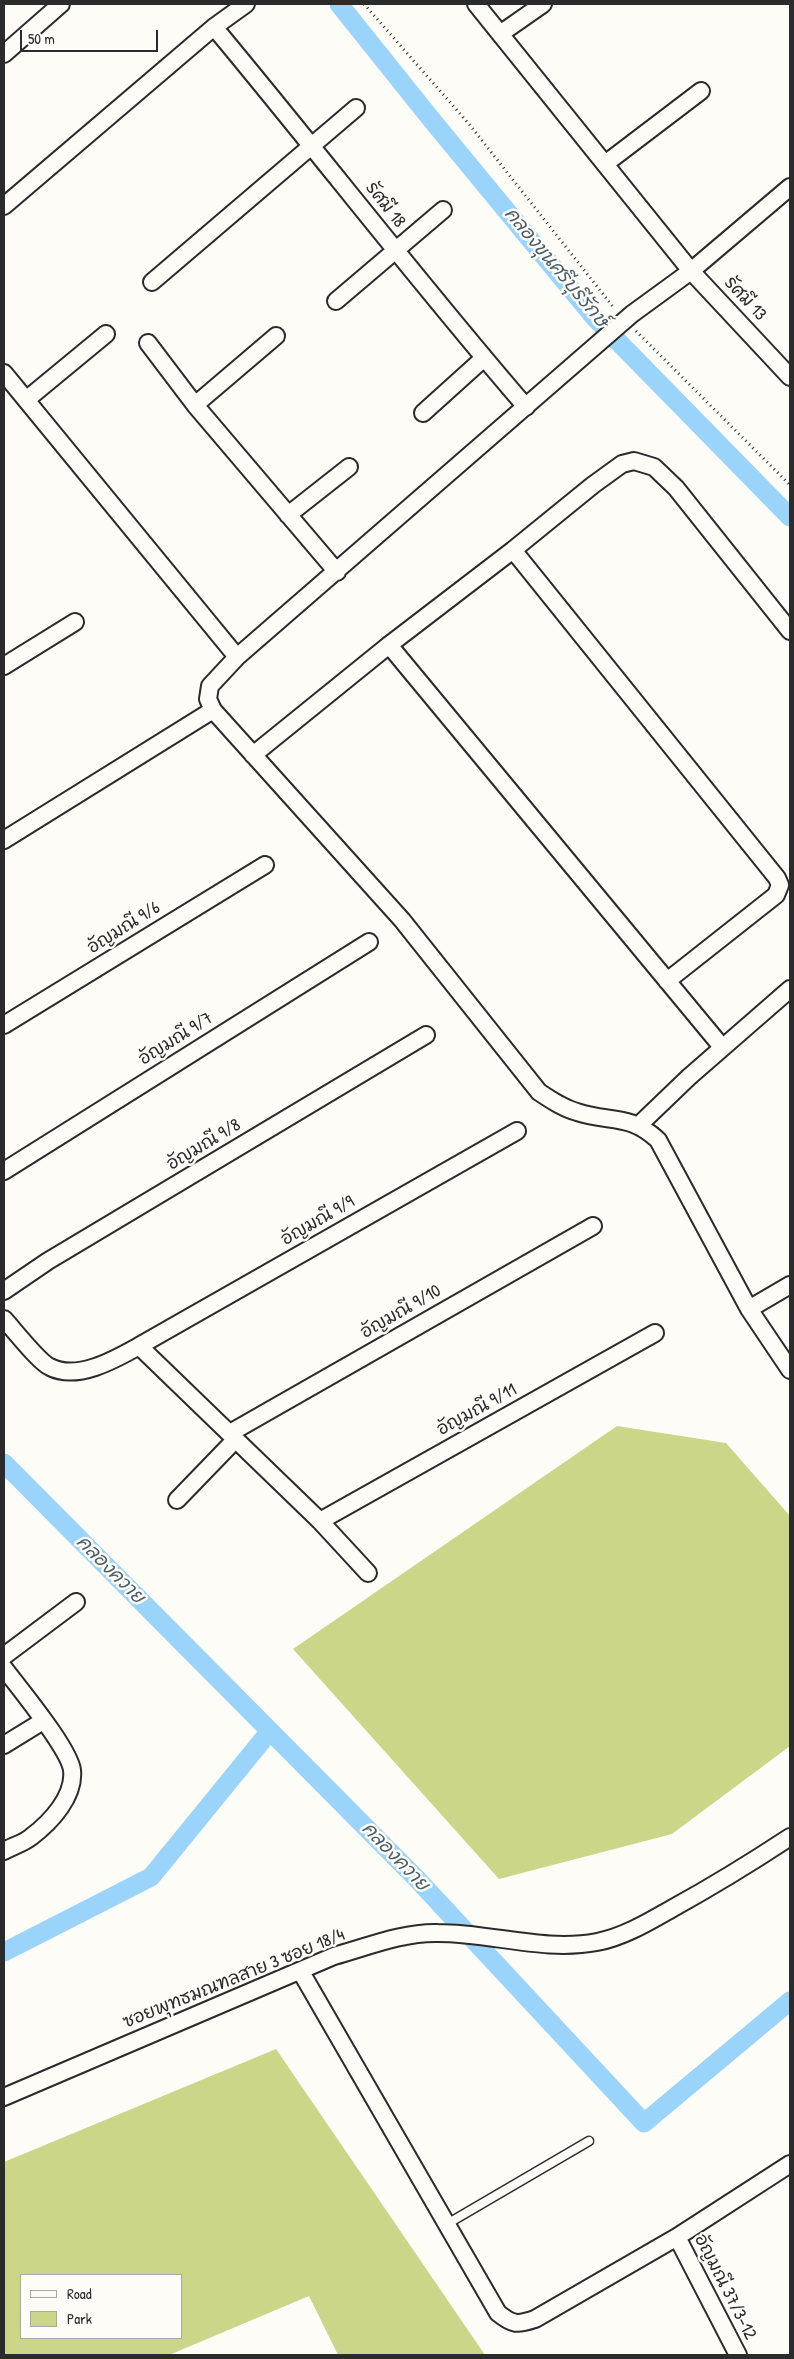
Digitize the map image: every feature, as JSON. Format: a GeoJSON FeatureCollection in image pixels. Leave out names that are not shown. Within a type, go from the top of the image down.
{"type":"FeatureCollection","features":[{"type":"Feature","properties":{"kind":"street"},"geometry":{"type":"LineString","coordinates":[[5,49],[61,4]]}},
{"type":"Feature","properties":{"kind":"street"},"geometry":{"type":"LineString","coordinates":[[4,206],[214,27],[246,4]]}},
{"type":"Feature","properties":{"kind":"street","name":"รัศมี 13"},"geometry":{"type":"LineString","coordinates":[[476,4],[691,271],[788,372]]}},
{"type":"Feature","properties":{"kind":"street"},"geometry":{"type":"LineString","coordinates":[[500,34],[542,4]]}},
{"type":"Feature","properties":{"kind":"street","name":"รัศมี 18"},"geometry":{"type":"LineString","coordinates":[[214,27],[526,407]]}},
{"type":"Feature","properties":{"kind":"street"},"geometry":{"type":"LineString","coordinates":[[605,164],[702,91]]}},
{"type":"Feature","properties":{"kind":"street"},"geometry":{"type":"LineString","coordinates":[[152,282],[356,108]]}},
{"type":"Feature","properties":{"kind":"street"},"geometry":{"type":"LineString","coordinates":[[790,187],[634,322],[604,341],[526,407],[237,657],[210,686],[208,699],[213,710],[402,920],[539,1092],[559,1105],[579,1113],[639,1125],[658,1140],[749,1308],[790,1370]]}},
{"type":"Feature","properties":{"kind":"street"},"geometry":{"type":"LineString","coordinates":[[336,301],[443,210]]}},
{"type":"Feature","properties":{"kind":"street"},"geometry":{"type":"LineString","coordinates":[[26,400],[106,334]]}},
{"type":"Feature","properties":{"kind":"street"},"geometry":{"type":"LineString","coordinates":[[196,405],[276,336]]}},
{"type":"Feature","properties":{"kind":"street"},"geometry":{"type":"LineString","coordinates":[[148,343],[196,405],[337,572]]}},
{"type":"Feature","properties":{"kind":"street"},"geometry":{"type":"LineString","coordinates":[[424,413],[484,358]]}},
{"type":"Feature","properties":{"kind":"street"},"geometry":{"type":"LineString","coordinates":[[4,373],[237,657]]}},
{"type":"Feature","properties":{"kind":"street"},"geometry":{"type":"LineString","coordinates":[[253,755],[389,644],[513,550],[593,485],[622,464],[634,461],[654,467],[676,488],[790,631]]}},
{"type":"Feature","properties":{"kind":"street"},"geometry":{"type":"LineString","coordinates":[[288,515],[349,467]]}},
{"type":"Feature","properties":{"kind":"street"},"geometry":{"type":"LineString","coordinates":[[513,550],[777,878],[780,885],[776,895],[667,981]]}},
{"type":"Feature","properties":{"kind":"street"},"geometry":{"type":"LineString","coordinates":[[4,666],[75,622]]}},
{"type":"Feature","properties":{"kind":"street"},"geometry":{"type":"LineString","coordinates":[[389,644],[722,1047]]}},
{"type":"Feature","properties":{"kind":"street"},"geometry":{"type":"LineString","coordinates":[[4,840],[213,710]]}},
{"type":"Feature","properties":{"kind":"street","name":"อัญมณี 9/6"},"geometry":{"type":"LineString","coordinates":[[4,1026],[265,865]]}},
{"type":"Feature","properties":{"kind":"street","name":"อัญมณี 9/7"},"geometry":{"type":"LineString","coordinates":[[4,1171],[369,942]]}},
{"type":"Feature","properties":{"kind":"street"},"geometry":{"type":"LineString","coordinates":[[639,1125],[722,1047],[790,989]]}},
{"type":"Feature","properties":{"kind":"street","name":"อัญมณี 9/8"},"geometry":{"type":"LineString","coordinates":[[4,1291],[48,1261],[426,1035]]}},
{"type":"Feature","properties":{"kind":"street","name":"อัญมณี 9/9"},"geometry":{"type":"LineString","coordinates":[[4,1319],[49,1367],[67,1372],[96,1366],[139,1346],[516,1130]]}},
{"type":"Feature","properties":{"kind":"street","name":"อัญมณี 9/10"},"geometry":{"type":"LineString","coordinates":[[177,1500],[232,1437],[593,1226]]}},
{"type":"Feature","properties":{"kind":"street"},"geometry":{"type":"LineString","coordinates":[[749,1308],[790,1285]]}},
{"type":"Feature","properties":{"kind":"street","name":"อัญมณี 9/11"},"geometry":{"type":"LineString","coordinates":[[320,1521],[655,1333]]}},
{"type":"Feature","properties":{"kind":"street"},"geometry":{"type":"LineString","coordinates":[[139,1346],[320,1521],[368,1574]]}},
{"type":"Feature","properties":{"kind":"street"},"geometry":{"type":"LineString","coordinates":[[4,1656],[76,1602]]}},
{"type":"Feature","properties":{"kind":"street"},"geometry":{"type":"LineString","coordinates":[[4,1668],[65,1753],[72,1770],[70,1788],[60,1809],[31,1837],[4,1851]]}},
{"type":"Feature","properties":{"kind":"street"},"geometry":{"type":"LineString","coordinates":[[4,1745],[43,1721]]}},
{"type":"Feature","properties":{"kind":"street","name":"ซอยพุทธมณฑลสาย 3 ซอย 18/4"},"geometry":{"type":"LineString","coordinates":[[4,2097],[344,1954],[413,1935],[438,1933],[575,1945],[599,1942],[640,1927],[731,1875],[790,1837]]}},
{"type":"Feature","properties":{"kind":"street"},"geometry":{"type":"LineString","coordinates":[[301,1972],[498,2313],[509,2322],[520,2324],[535,2319],[677,2237],[790,2164]]}},
{"type":"Feature","properties":{"kind":"street","name":"อัญมณี 37/3-12"},"geometry":{"type":"LineString","coordinates":[[677,2237],[738,2355]]}},
{"type":"Feature","properties":{"kind":"lane"},"geometry":{"type":"LineString","coordinates":[[446,2224],[589,2142]]}},
{"type":"Feature","properties":{"kind":"path"},"geometry":{"type":"LineString","coordinates":[[364,4],[469,124],[616,310]]}},
{"type":"Feature","properties":{"kind":"path"},"geometry":{"type":"LineString","coordinates":[[634,322],[790,485]]}},
{"type":"Feature","properties":{"kind":"green space"},"geometry":{"type":"Polygon","coordinates":[[[617,1426],[726,1443],[790,1516],[790,1746],[672,1834],[499,1879],[293,1649],[617,1426]]]}},
{"type":"Feature","properties":{"kind":"green space"},"geometry":{"type":"Polygon","coordinates":[[[276,2049],[485,2355],[338,2355],[309,2296],[169,2355],[4,2355],[4,2162],[276,2049]]]}},
{"type":"Feature","properties":{"kind":"waterway","name":"คลองขุนศรีบุรีรักษ์"},"geometry":{"type":"LineString","coordinates":[[339,4],[594,317],[790,517]]}},
{"type":"Feature","properties":{"kind":"waterway","name":"คลองควาย"},"geometry":{"type":"LineString","coordinates":[[4,1463],[417,1879],[644,2123],[790,2001]]}},
{"type":"Feature","properties":{"kind":"waterway"},"geometry":{"type":"LineString","coordinates":[[4,1952],[151,1877],[270,1731]]}}]}
